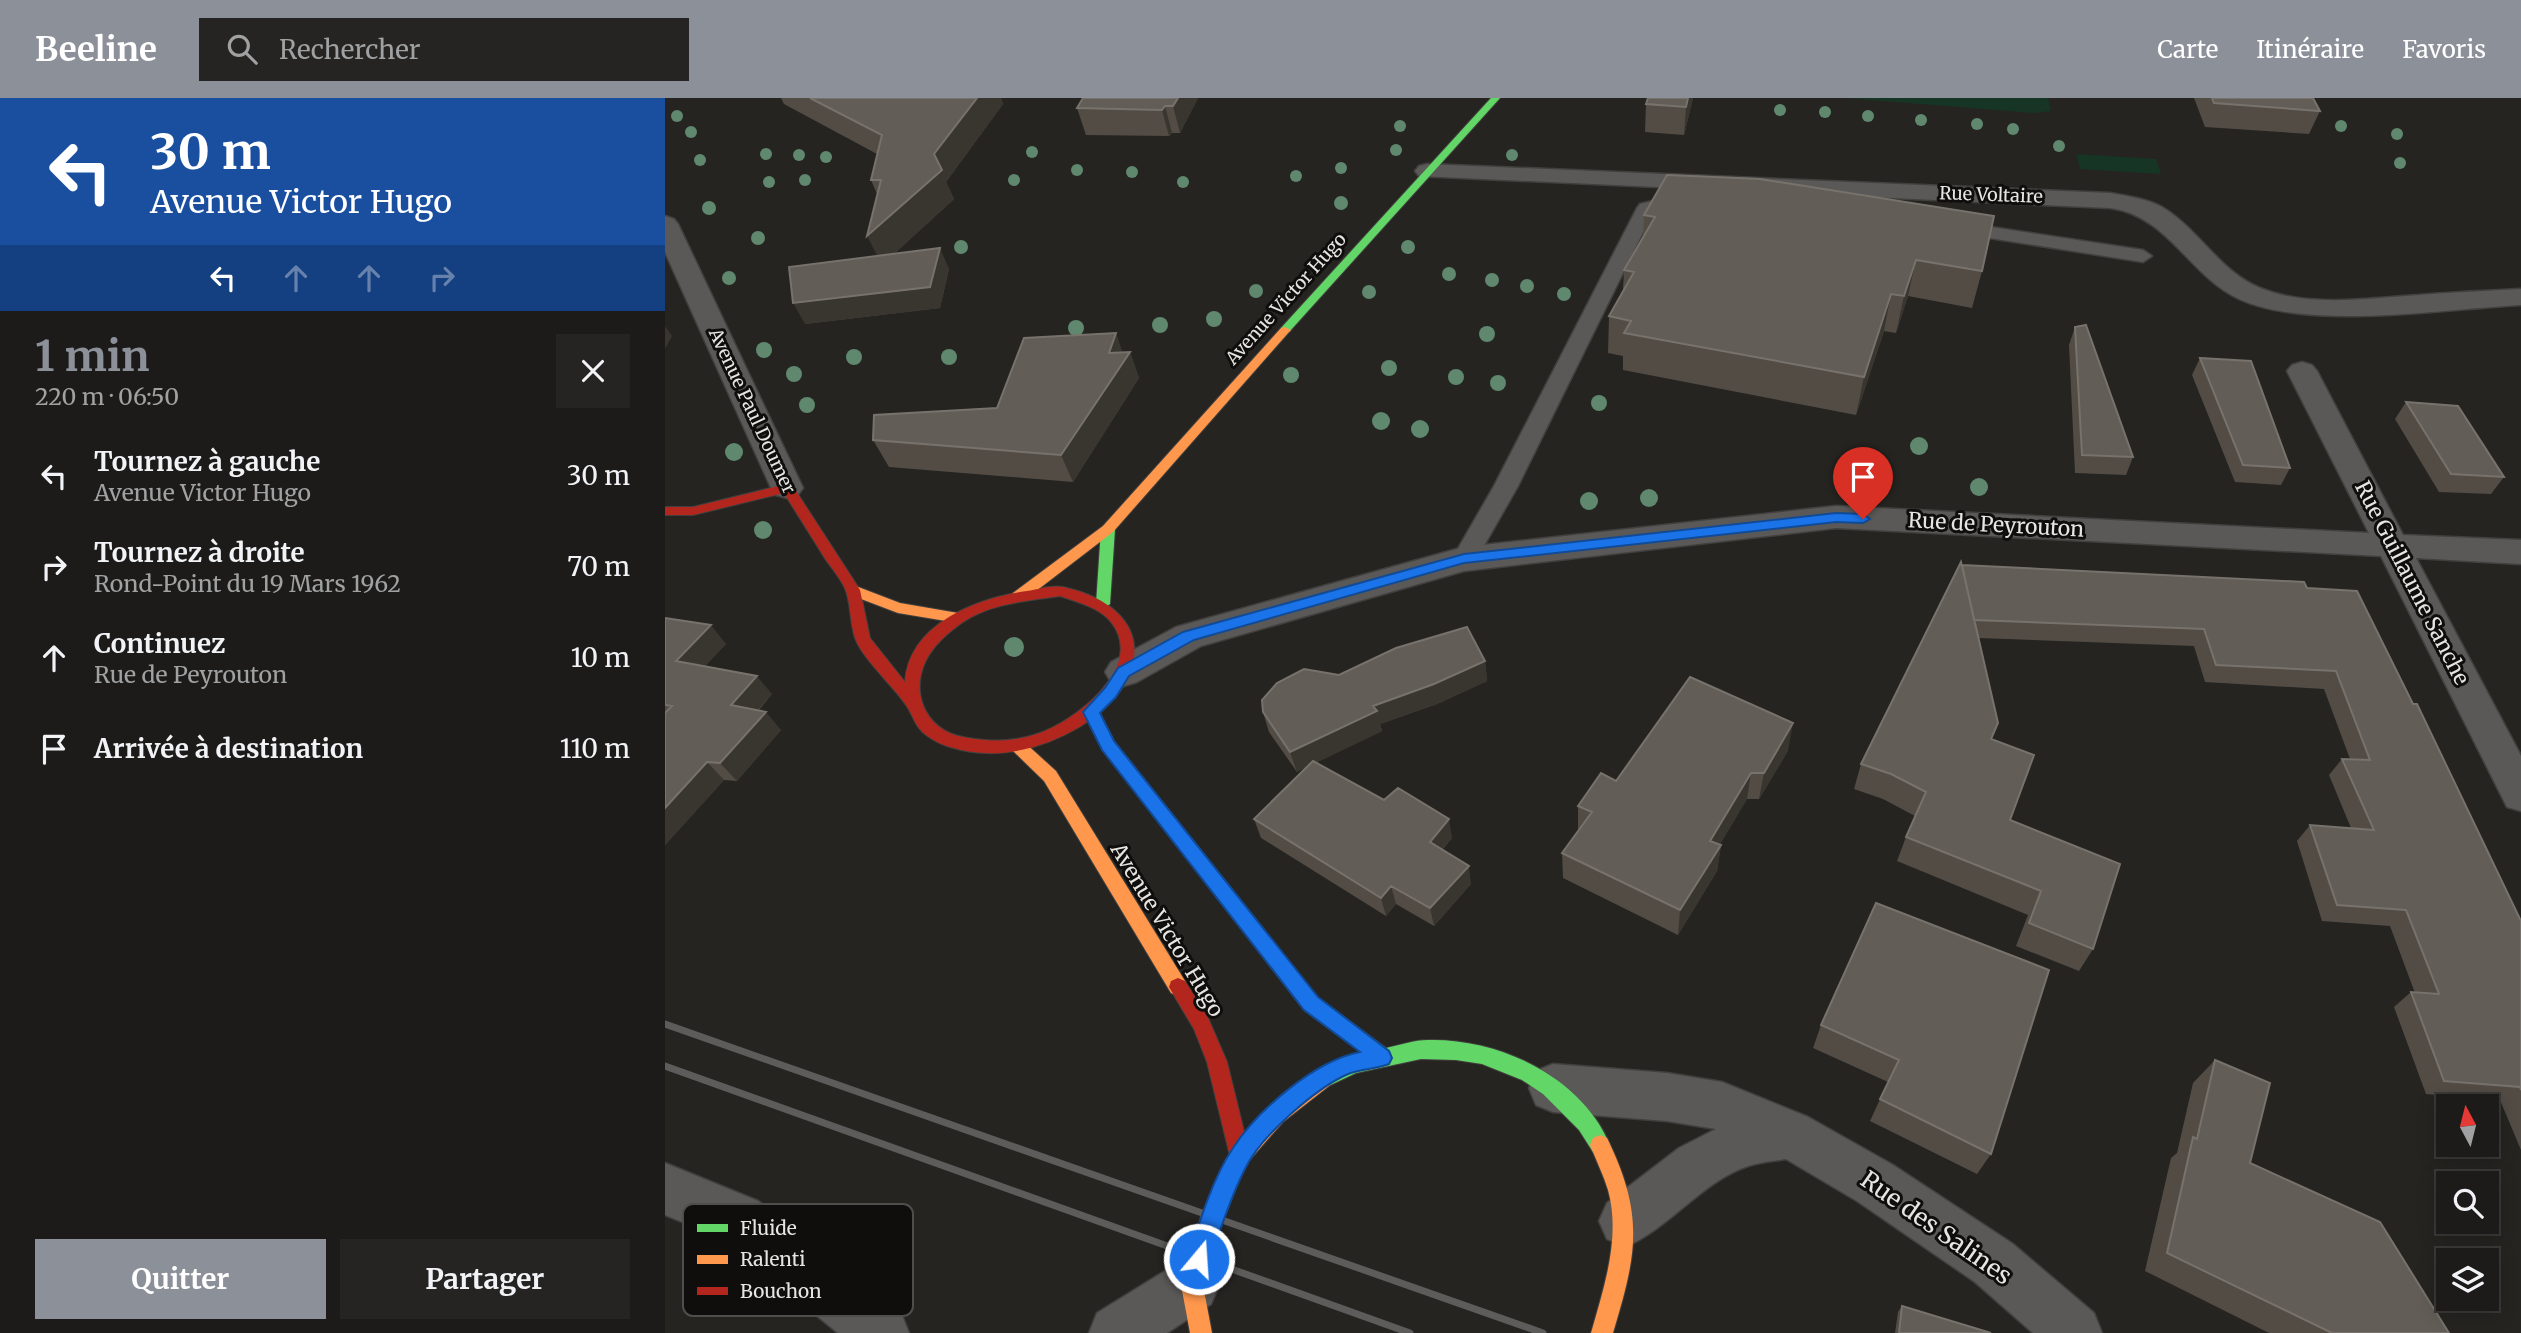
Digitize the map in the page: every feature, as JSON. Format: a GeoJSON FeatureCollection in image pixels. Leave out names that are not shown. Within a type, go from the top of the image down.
{"type":"FeatureCollection","features":[{"type":"Feature","properties":{"kind":"main road","name":"Avenue Victor Hugo"},"geometry":{"type":"LineString","coordinates":[[1018,597],[1108,528],[1204,418],[1496,98]]}},
{"type":"Feature","properties":{"kind":"main road"},"geometry":{"type":"LineString","coordinates":[[665,511],[693,511],[787,488]]}},
{"type":"Feature","properties":{"kind":"main road","name":"Avenue Paul Doumer"},"geometry":{"type":"LineString","coordinates":[[787,488],[853,590],[863,639],[910,700]]}},
{"type":"Feature","properties":{"kind":"main road"},"geometry":{"type":"LineString","coordinates":[[1103,604],[1108,528]]}},
{"type":"Feature","properties":{"kind":"main road"},"geometry":{"type":"LineString","coordinates":[[853,590],[898,608],[958,618]]}},
{"type":"Feature","properties":{"kind":"main road"},"geometry":{"type":"LineString","coordinates":[[1060,591],[1103,604],[1119,617],[1127,634],[1129,653],[1124,672],[1110,693],[1091,712],[1056,733],[1017,745],[978,748],[944,740],[920,723],[910,700],[912,674],[925,645],[958,618],[1018,597],[1060,591]]}},
{"type":"Feature","properties":{"kind":"main road"},"geometry":{"type":"LineString","coordinates":[[1091,712],[1108,745],[1311,1004],[1382,1058]]}},
{"type":"Feature","properties":{"kind":"main road","name":"Avenue Victor Hugo"},"geometry":{"type":"LineString","coordinates":[[1017,745],[1050,776],[1201,1024],[1217,1062],[1240,1156]]}},
{"type":"Feature","properties":{"kind":"main road"},"geometry":{"type":"LineString","coordinates":[[1197,1309],[1212,1216],[1240,1156],[1276,1115],[1310,1086],[1346,1065],[1428,1049],[1473,1052],[1515,1065],[1553,1088],[1588,1123],[1613,1168],[1625,1221],[1620,1272],[1602,1333]]}},
{"type":"Feature","properties":{"kind":"street","name":"Rue Voltaire"},"geometry":{"type":"LineString","coordinates":[[1427,172],[2095,199],[2125,203],[2151,212],[2166,222],[2228,282],[2251,294],[2292,304],[2343,307],[2521,297]]}},
{"type":"Feature","properties":{"kind":"street","name":"Avenue Paul Doumer"},"geometry":{"type":"LineString","coordinates":[[665,224],[787,488]]}},
{"type":"Feature","properties":{"kind":"street","name":"Rue Guillaume Sanche"},"geometry":{"type":"LineString","coordinates":[[2302,371],[2521,795]]}},
{"type":"Feature","properties":{"kind":"street","name":"Rue de Peyrouton"},"geometry":{"type":"LineString","coordinates":[[1124,672],[1189,636],[1464,559],[1836,517],[2521,552]]}},
{"type":"Feature","properties":{"kind":"street","name":"Rue de Peyrouton"},"geometry":{"type":"LineString","coordinates":[[1127,634],[1189,636]]}},
{"type":"Feature","properties":{"kind":"street","name":"Rue des Salines"},"geometry":{"type":"LineString","coordinates":[[1553,1088],[1667,1097],[1722,1107],[1790,1134],[1875,1183],[1994,1263],[2074,1333]]}},
{"type":"Feature","properties":{"kind":"street"},"geometry":{"type":"LineString","coordinates":[[1625,1221],[1697,1166],[1742,1142],[1790,1134]]}},
{"type":"Feature","properties":{"kind":"street"},"geometry":{"type":"LineString","coordinates":[[665,1189],[702,1204]]}},
{"type":"Feature","properties":{"kind":"street"},"geometry":{"type":"LineString","coordinates":[[1117,1333],[1197,1309]]}},
{"type":"Feature","properties":{"kind":"street"},"geometry":{"type":"LineString","coordinates":[[860,1316],[881,1333]]}},
{"type":"Feature","properties":{"kind":"lane"},"geometry":{"type":"LineString","coordinates":[[1464,559],[1506,486],[1646,208],[1665,203],[1705,204]]}},
{"type":"Feature","properties":{"kind":"lane"},"geometry":{"type":"LineString","coordinates":[[1931,224],[2143,256]]}},
{"type":"Feature","properties":{"kind":"green space"},"geometry":{"type":"Polygon","coordinates":[[[1845,98],[2048,98],[2051,111],[2034,113],[1845,98]]]}},
{"type":"Feature","properties":{"kind":"green space"},"geometry":{"type":"Polygon","coordinates":[[[2076,154],[2156,159],[2161,174],[2080,169],[2076,154]]]}},
{"type":"Feature","properties":{"kind":"building"},"geometry":{"type":"Polygon","coordinates":[[[810,98],[977,98],[934,154],[942,170],[867,236],[881,180],[871,180],[882,135],[810,98]]]}},
{"type":"Feature","properties":{"kind":"building"},"geometry":{"type":"Polygon","coordinates":[[[1083,98],[1178,98],[1173,106],[1165,106],[1162,110],[1077,108],[1083,98]]]}},
{"type":"Feature","properties":{"kind":"building"},"geometry":{"type":"Polygon","coordinates":[[[1648,98],[1688,98],[1686,107],[1646,104],[1648,98]]]}},
{"type":"Feature","properties":{"kind":"building"},"geometry":{"type":"Polygon","coordinates":[[[2212,98],[2313,98],[2320,111],[2214,103],[2212,98]]]}},
{"type":"Feature","properties":{"kind":"building"},"geometry":{"type":"Polygon","coordinates":[[[1667,175],[1760,179],[1994,216],[1982,271],[1916,260],[1904,296],[1891,294],[1864,377],[1624,333],[1631,321],[1609,316],[1634,272],[1624,270],[1655,217],[1644,215],[1667,175]]]}},
{"type":"Feature","properties":{"kind":"building"},"geometry":{"type":"Polygon","coordinates":[[[940,248],[930,287],[793,303],[789,267],[940,248]]]}},
{"type":"Feature","properties":{"kind":"building"},"geometry":{"type":"Polygon","coordinates":[[[2086,325],[2133,457],[2082,455],[2075,327],[2086,325]]]}},
{"type":"Feature","properties":{"kind":"building"},"geometry":{"type":"Polygon","coordinates":[[[1116,333],[1109,353],[1130,352],[1061,455],[873,440],[874,415],[997,408],[1024,338],[1116,333]]]}},
{"type":"Feature","properties":{"kind":"building"},"geometry":{"type":"Polygon","coordinates":[[[2200,358],[2251,361],[2290,468],[2243,465],[2200,358]]]}},
{"type":"Feature","properties":{"kind":"building"},"geometry":{"type":"Polygon","coordinates":[[[2406,402],[2458,406],[2504,477],[2451,474],[2406,402]]]}},
{"type":"Feature","properties":{"kind":"building"},"geometry":{"type":"Polygon","coordinates":[[[1961,562],[1998,723],[1991,739],[2034,755],[2010,820],[2120,864],[2093,949],[2029,923],[2041,891],[1906,837],[1926,792],[1891,774],[1861,764],[1961,562]]]}},
{"type":"Feature","properties":{"kind":"building"},"geometry":{"type":"Polygon","coordinates":[[[1962,565],[2304,582],[2307,588],[2357,591],[2413,704],[2417,704],[2521,921],[2521,1090],[2520,1087],[2444,1081],[2411,992],[2439,994],[2406,910],[2337,905],[2310,825],[2374,830],[2342,759],[2370,760],[2336,671],[2216,665],[2204,629],[1974,620],[1962,565]]]}},
{"type":"Feature","properties":{"kind":"building"},"geometry":{"type":"Polygon","coordinates":[[[665,618],[711,625],[676,661],[757,676],[731,705],[766,712],[720,763],[707,762],[665,808],[665,713],[672,706],[665,705],[665,618]]]}},
{"type":"Feature","properties":{"kind":"building"},"geometry":{"type":"Polygon","coordinates":[[[1467,627],[1485,661],[1434,684],[1373,706],[1377,711],[1290,752],[1263,712],[1262,700],[1277,683],[1304,669],[1339,675],[1396,648],[1467,627]]]}},
{"type":"Feature","properties":{"kind":"building"},"geometry":{"type":"Polygon","coordinates":[[[1690,677],[1793,723],[1764,773],[1751,773],[1710,841],[1721,845],[1680,910],[1562,853],[1592,812],[1578,806],[1601,773],[1616,781],[1690,677]]]}},
{"type":"Feature","properties":{"kind":"building"},"geometry":{"type":"Polygon","coordinates":[[[1313,761],[1384,800],[1398,788],[1449,819],[1430,842],[1469,866],[1430,908],[1391,886],[1381,898],[1254,819],[1313,761]]]}},
{"type":"Feature","properties":{"kind":"building"},"geometry":{"type":"Polygon","coordinates":[[[1876,903],[2049,970],[1991,1154],[1880,1099],[1899,1060],[1821,1025],[1876,903]]]}},
{"type":"Feature","properties":{"kind":"building"},"geometry":{"type":"Polygon","coordinates":[[[2215,1060],[2270,1083],[2250,1163],[2380,1222],[2449,1333],[2332,1333],[2167,1253],[2193,1137],[2197,1139],[2215,1060]]]}},
{"type":"Feature","properties":{"kind":"building"},"geometry":{"type":"Polygon","coordinates":[[[1902,1306],[1991,1333],[1899,1333],[1902,1306]]]}},
{"type":"Feature","properties":{"kind":"railway"},"geometry":{"type":"LineString","coordinates":[[665,1024],[1543,1333]]}},
{"type":"Feature","properties":{"kind":"railway"},"geometry":{"type":"LineString","coordinates":[[665,1066],[1410,1333]]}},
{"type":"Feature","properties":{"kind":"traffic: fast"},"geometry":{"type":"LineString","coordinates":[[1285,330],[1496,98]]}},
{"type":"Feature","properties":{"kind":"traffic: fast"},"geometry":{"type":"LineString","coordinates":[[1103,604],[1108,529]]}},
{"type":"Feature","properties":{"kind":"traffic: fast"},"geometry":{"type":"LineString","coordinates":[[1091,712],[1108,745],[1311,1004],[1382,1057]]}},
{"type":"Feature","properties":{"kind":"traffic: fast"},"geometry":{"type":"LineString","coordinates":[[1322,1079],[1356,1064],[1421,1050],[1456,1050],[1482,1055],[1529,1073],[1550,1087],[1586,1123],[1600,1145]]}},
{"type":"Feature","properties":{"kind":"traffic: slow"},"geometry":{"type":"LineString","coordinates":[[1018,597],[1108,529],[1285,330]]}},
{"type":"Feature","properties":{"kind":"traffic: slow"},"geometry":{"type":"LineString","coordinates":[[853,590],[898,608],[958,618]]}},
{"type":"Feature","properties":{"kind":"traffic: slow"},"geometry":{"type":"LineString","coordinates":[[1017,745],[1050,776],[1178,987]]}},
{"type":"Feature","properties":{"kind":"traffic: slow"},"geometry":{"type":"LineString","coordinates":[[1201,1333],[1192,1285],[1212,1216],[1240,1156],[1276,1115],[1322,1079]]}},
{"type":"Feature","properties":{"kind":"traffic: slow"},"geometry":{"type":"LineString","coordinates":[[1600,1145],[1612,1170],[1623,1216],[1621,1261],[1602,1333]]}},
{"type":"Feature","properties":{"kind":"traffic: jam"},"geometry":{"type":"LineString","coordinates":[[665,511],[693,511],[787,488],[853,590],[863,639],[910,700]]}},
{"type":"Feature","properties":{"kind":"traffic: jam"},"geometry":{"type":"LineString","coordinates":[[1060,591],[1094,602],[1116,617],[1126,636],[1128,656],[1120,677],[1105,697],[1084,716],[1058,732],[1020,744],[981,747],[952,741],[931,730],[917,714],[911,695],[913,675],[921,654],[936,635],[958,618],[982,606],[1007,599],[1060,591]]}},
{"type":"Feature","properties":{"kind":"traffic: jam"},"geometry":{"type":"LineString","coordinates":[[1178,987],[1201,1024],[1217,1062],[1240,1156]]}},
{"type":"Feature","properties":{"kind":"route"},"geometry":{"type":"LineString","coordinates":[[1199,1259],[1212,1216],[1240,1156],[1276,1115],[1310,1086],[1346,1065],[1382,1058],[1311,1004],[1108,745],[1091,712],[1110,693],[1124,672],[1189,636],[1464,559],[1836,517],[1863,519]]}}]}
